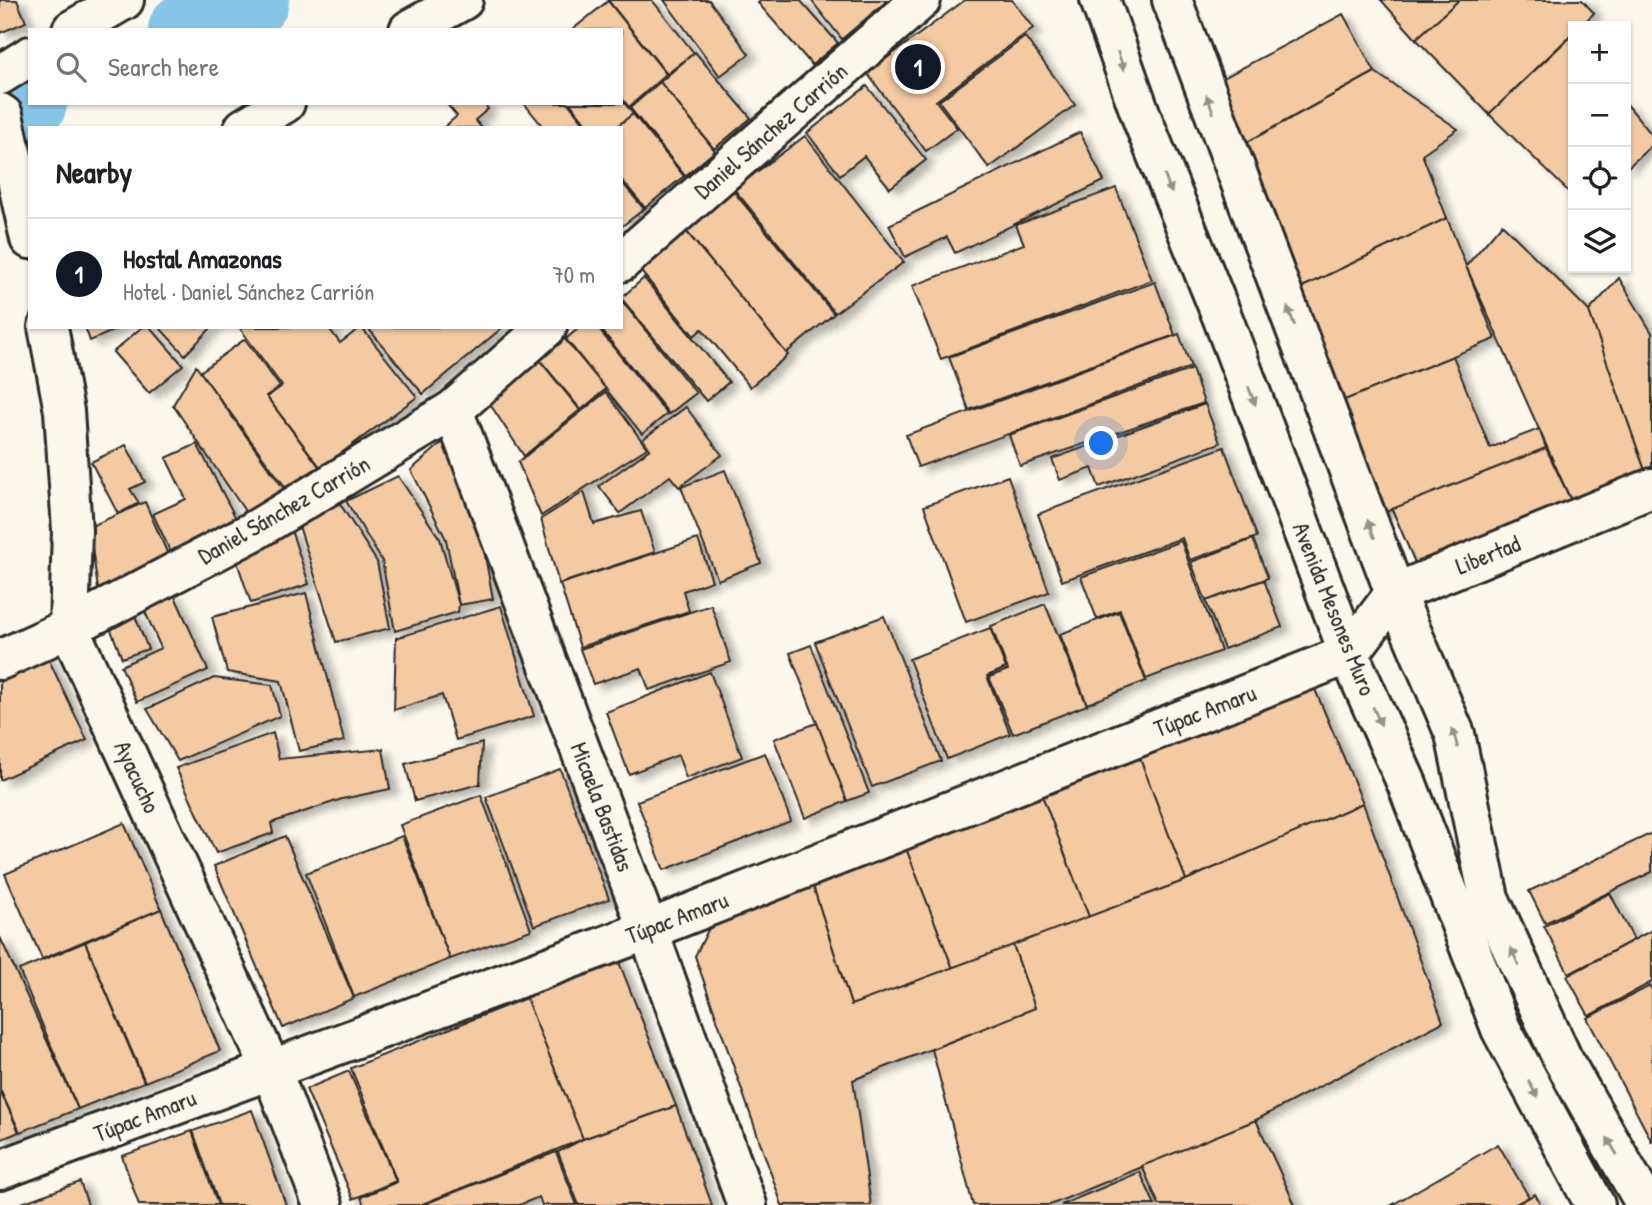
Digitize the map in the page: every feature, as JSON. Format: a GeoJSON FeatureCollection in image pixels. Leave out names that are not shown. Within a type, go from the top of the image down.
{"type":"FeatureCollection","features":[{"type":"Feature","properties":{"kind":"street"},"geometry":{"type":"LineString","coordinates":[[75,28],[124,0]]}},
{"type":"Feature","properties":{"kind":"street"},"geometry":{"type":"LineString","coordinates":[[413,28],[463,0]]}},
{"type":"Feature","properties":{"kind":"street","name":"Daniel Sánchez Carrión"},"geometry":{"type":"LineString","coordinates":[[623,260],[920,0]]}},
{"type":"Feature","properties":{"kind":"street","name":"Avenida Mesones Muro"},"geometry":{"type":"LineString","coordinates":[[1100,0],[1143,121],[1223,319],[1349,654],[1408,785],[1501,1029],[1595,1205]]}},
{"type":"Feature","properties":{"kind":"street"},"geometry":{"type":"LineString","coordinates":[[1171,0],[1395,593],[1455,734],[1489,898],[1562,1058],[1646,1205]]}},
{"type":"Feature","properties":{"kind":"street"},"geometry":{"type":"LineString","coordinates":[[0,75],[28,57]]}},
{"type":"Feature","properties":{"kind":"street"},"geometry":{"type":"LineString","coordinates":[[247,126],[282,105]]}},
{"type":"Feature","properties":{"kind":"street"},"geometry":{"type":"LineString","coordinates":[[2,114],[28,231]]}},
{"type":"Feature","properties":{"kind":"street","name":"Ayacucho"},"geometry":{"type":"LineString","coordinates":[[48,329],[64,411],[72,530],[69,628],[271,1069],[323,1205]]}},
{"type":"Feature","properties":{"kind":"street","name":"Daniel Sánchez Carrión"},"geometry":{"type":"LineString","coordinates":[[0,660],[69,628],[252,533],[453,410],[545,329]]}},
{"type":"Feature","properties":{"kind":"street","name":"Micaela Bastidas"},"geometry":{"type":"LineString","coordinates":[[453,410],[648,930],[747,1205]]}},
{"type":"Feature","properties":{"kind":"street","name":"Libertad"},"geometry":{"type":"LineString","coordinates":[[1395,593],[1652,488]]}},
{"type":"Feature","properties":{"kind":"street"},"geometry":{"type":"LineString","coordinates":[[1349,654],[1395,593]]}},
{"type":"Feature","properties":{"kind":"street","name":"Túpac Amaru"},"geometry":{"type":"LineString","coordinates":[[0,1170],[648,930],[1349,654]]}},
{"type":"Feature","properties":{"kind":"building"},"geometry":{"type":"Polygon","coordinates":[[[0,0],[17,0],[26,22],[0,33],[0,0]]]}},
{"type":"Feature","properties":{"kind":"building"},"geometry":{"type":"Polygon","coordinates":[[[608,0],[652,0],[694,53],[667,74],[608,0]]]}},
{"type":"Feature","properties":{"kind":"building"},"geometry":{"type":"Polygon","coordinates":[[[664,0],[709,0],[749,54],[720,76],[664,0]]]}},
{"type":"Feature","properties":{"kind":"building"},"geometry":{"type":"Polygon","coordinates":[[[762,0],[800,0],[838,43],[812,65],[758,3],[762,0]]]}},
{"type":"Feature","properties":{"kind":"building"},"geometry":{"type":"Polygon","coordinates":[[[811,0],[888,0],[842,39],[811,0]]]}},
{"type":"Feature","properties":{"kind":"building"},"geometry":{"type":"Polygon","coordinates":[[[965,0],[1012,0],[1033,28],[936,101],[957,128],[926,151],[867,73],[965,0]]]}},
{"type":"Feature","properties":{"kind":"building"},"geometry":{"type":"Polygon","coordinates":[[[1381,0],[1459,0],[1416,39],[1381,0]]]}},
{"type":"Feature","properties":{"kind":"building"},"geometry":{"type":"Polygon","coordinates":[[[1459,0],[1582,0],[1594,13],[1586,21],[1568,21],[1568,38],[1489,114],[1416,39],[1459,0]]]}},
{"type":"Feature","properties":{"kind":"building"},"geometry":{"type":"Polygon","coordinates":[[[608,1],[666,74],[629,107],[623,100],[623,28],[574,28],[608,1]]]}},
{"type":"Feature","properties":{"kind":"building"},"geometry":{"type":"Polygon","coordinates":[[[1343,14],[1375,72],[1242,145],[1210,85],[1343,14]]]}},
{"type":"Feature","properties":{"kind":"building"},"geometry":{"type":"Polygon","coordinates":[[[1025,37],[1075,105],[989,168],[939,101],[1025,37]]]}},
{"type":"Feature","properties":{"kind":"building"},"geometry":{"type":"Polygon","coordinates":[[[1568,39],[1568,191],[1489,114],[1568,39]]]}},
{"type":"Feature","properties":{"kind":"building"},"geometry":{"type":"Polygon","coordinates":[[[695,52],[751,118],[714,149],[660,82],[695,52]]]}},
{"type":"Feature","properties":{"kind":"building"},"geometry":{"type":"Polygon","coordinates":[[[1375,72],[1458,129],[1422,154],[1447,218],[1292,292],[1242,145],[1375,72]]]}},
{"type":"Feature","properties":{"kind":"building"},"geometry":{"type":"Polygon","coordinates":[[[660,82],[715,151],[685,176],[630,108],[660,82]]]}},
{"type":"Feature","properties":{"kind":"building"},"geometry":{"type":"Polygon","coordinates":[[[867,86],[926,160],[890,188],[864,156],[840,175],[807,133],[867,86]]]}},
{"type":"Feature","properties":{"kind":"building"},"geometry":{"type":"Polygon","coordinates":[[[623,102],[633,114],[618,126],[588,126],[572,105],[623,105],[623,102]]]}},
{"type":"Feature","properties":{"kind":"building"},"geometry":{"type":"Polygon","coordinates":[[[448,105],[485,105],[488,109],[475,120],[480,126],[445,126],[457,116],[448,105]]]}},
{"type":"Feature","properties":{"kind":"building"},"geometry":{"type":"Polygon","coordinates":[[[526,105],[570,105],[586,126],[542,126],[526,105]]]}},
{"type":"Feature","properties":{"kind":"building"},"geometry":{"type":"Polygon","coordinates":[[[1631,109],[1652,135],[1652,145],[1631,164],[1631,109]]]}},
{"type":"Feature","properties":{"kind":"building"},"geometry":{"type":"Polygon","coordinates":[[[633,114],[684,176],[645,208],[623,181],[623,126],[618,126],[633,114]]]}},
{"type":"Feature","properties":{"kind":"building"},"geometry":{"type":"Polygon","coordinates":[[[1080,132],[1104,181],[955,253],[947,237],[905,257],[889,225],[1080,132]]]}},
{"type":"Feature","properties":{"kind":"building"},"geometry":{"type":"Polygon","coordinates":[[[805,136],[904,262],[835,313],[734,189],[805,136]]]}},
{"type":"Feature","properties":{"kind":"building"},"geometry":{"type":"Polygon","coordinates":[[[623,183],[644,209],[623,225],[623,183]]]}},
{"type":"Feature","properties":{"kind":"building"},"geometry":{"type":"Polygon","coordinates":[[[730,187],[834,314],[786,353],[682,226],[730,187]]]}},
{"type":"Feature","properties":{"kind":"building"},"geometry":{"type":"Polygon","coordinates":[[[1116,188],[1152,280],[941,359],[912,286],[1024,244],[1016,225],[1116,188]]]}},
{"type":"Feature","properties":{"kind":"building"},"geometry":{"type":"Polygon","coordinates":[[[1447,218],[1495,339],[1335,404],[1292,292],[1447,218]]]}},
{"type":"Feature","properties":{"kind":"building"},"geometry":{"type":"Polygon","coordinates":[[[1502,224],[1589,311],[1646,473],[1572,503],[1466,266],[1502,224]]]}},
{"type":"Feature","properties":{"kind":"building"},"geometry":{"type":"Polygon","coordinates":[[[685,230],[788,355],[750,387],[702,329],[694,336],[638,268],[685,230]]]}},
{"type":"Feature","properties":{"kind":"building"},"geometry":{"type":"Polygon","coordinates":[[[644,278],[729,382],[706,401],[623,300],[623,296],[644,278]]]}},
{"type":"Feature","properties":{"kind":"building"},"geometry":{"type":"Polygon","coordinates":[[[1619,278],[1652,333],[1652,471],[1646,473],[1589,311],[1619,278]]]}},
{"type":"Feature","properties":{"kind":"building"},"geometry":{"type":"Polygon","coordinates":[[[1155,282],[1175,335],[969,410],[949,357],[1155,282]]]}},
{"type":"Feature","properties":{"kind":"building"},"geometry":{"type":"Polygon","coordinates":[[[623,302],[696,393],[669,414],[601,329],[623,329],[623,302]]]}},
{"type":"Feature","properties":{"kind":"building"},"geometry":{"type":"Polygon","coordinates":[[[86,329],[117,329],[90,341],[86,329]]]}},
{"type":"Feature","properties":{"kind":"building"},"geometry":{"type":"Polygon","coordinates":[[[140,329],[152,329],[183,365],[149,393],[113,352],[140,329]]]}},
{"type":"Feature","properties":{"kind":"building"},"geometry":{"type":"Polygon","coordinates":[[[161,329],[210,329],[185,355],[161,329]]]}},
{"type":"Feature","properties":{"kind":"building"},"geometry":{"type":"Polygon","coordinates":[[[240,329],[330,329],[340,343],[358,329],[363,329],[417,397],[321,468],[267,397],[282,386],[240,329]]]}},
{"type":"Feature","properties":{"kind":"building"},"geometry":{"type":"Polygon","coordinates":[[[369,329],[501,329],[423,394],[369,329]]]}},
{"type":"Feature","properties":{"kind":"building"},"geometry":{"type":"Polygon","coordinates":[[[578,329],[599,329],[667,414],[642,434],[566,339],[578,329]]]}},
{"type":"Feature","properties":{"kind":"building"},"geometry":{"type":"Polygon","coordinates":[[[559,332],[606,389],[581,410],[534,353],[559,332]]]}},
{"type":"Feature","properties":{"kind":"building"},"geometry":{"type":"Polygon","coordinates":[[[1179,334],[1191,367],[918,467],[906,435],[1179,334]]]}},
{"type":"Feature","properties":{"kind":"building"},"geometry":{"type":"Polygon","coordinates":[[[245,339],[280,387],[266,396],[321,469],[289,492],[200,372],[245,339]]]}},
{"type":"Feature","properties":{"kind":"building"},"geometry":{"type":"Polygon","coordinates":[[[1453,356],[1490,448],[1539,429],[1546,448],[1376,516],[1335,404],[1453,356]]]}},
{"type":"Feature","properties":{"kind":"building"},"geometry":{"type":"Polygon","coordinates":[[[537,357],[580,410],[524,456],[486,398],[537,357]]]}},
{"type":"Feature","properties":{"kind":"building"},"geometry":{"type":"Polygon","coordinates":[[[196,366],[289,496],[251,520],[173,405],[196,366]]]}},
{"type":"Feature","properties":{"kind":"building"},"geometry":{"type":"Polygon","coordinates":[[[1192,369],[1204,403],[1020,466],[1009,435],[1192,369]]]}},
{"type":"Feature","properties":{"kind":"building"},"geometry":{"type":"Polygon","coordinates":[[[606,392],[647,448],[541,516],[518,462],[606,392]]]}},
{"type":"Feature","properties":{"kind":"building"},"geometry":{"type":"Polygon","coordinates":[[[1205,404],[1220,443],[1099,487],[1092,468],[1060,480],[1052,459],[1205,404]]]}},
{"type":"Feature","properties":{"kind":"building"},"geometry":{"type":"Polygon","coordinates":[[[686,407],[722,455],[679,487],[670,476],[620,513],[599,486],[650,449],[643,439],[686,407]]]}},
{"type":"Feature","properties":{"kind":"building"},"geometry":{"type":"Polygon","coordinates":[[[443,442],[476,507],[493,599],[459,605],[446,539],[411,470],[443,442]]]}},
{"type":"Feature","properties":{"kind":"building"},"geometry":{"type":"Polygon","coordinates":[[[197,444],[240,526],[173,557],[153,514],[186,499],[166,458],[197,444]]]}},
{"type":"Feature","properties":{"kind":"building"},"geometry":{"type":"Polygon","coordinates":[[[126,445],[145,482],[130,489],[139,503],[118,514],[91,462],[126,445]]]}},
{"type":"Feature","properties":{"kind":"building"},"geometry":{"type":"Polygon","coordinates":[[[1224,447],[1257,537],[1190,560],[1182,538],[1062,581],[1038,514],[1224,447]]]}},
{"type":"Feature","properties":{"kind":"building"},"geometry":{"type":"Polygon","coordinates":[[[1546,448],[1572,503],[1418,570],[1392,509],[1546,448]]]}},
{"type":"Feature","properties":{"kind":"building"},"geometry":{"type":"Polygon","coordinates":[[[725,470],[761,563],[718,580],[681,487],[725,470]]]}},
{"type":"Feature","properties":{"kind":"building"},"geometry":{"type":"Polygon","coordinates":[[[398,476],[440,539],[459,605],[458,612],[395,631],[382,561],[346,501],[398,476]]]}},
{"type":"Feature","properties":{"kind":"building"},"geometry":{"type":"Polygon","coordinates":[[[1008,476],[1049,592],[966,622],[924,506],[1008,476]]]}},
{"type":"Feature","properties":{"kind":"building"},"geometry":{"type":"Polygon","coordinates":[[[584,492],[594,524],[641,511],[655,552],[559,584],[541,519],[584,492]]]}},
{"type":"Feature","properties":{"kind":"building"},"geometry":{"type":"Polygon","coordinates":[[[335,496],[377,562],[390,628],[336,642],[299,526],[335,496]]]}},
{"type":"Feature","properties":{"kind":"building"},"geometry":{"type":"Polygon","coordinates":[[[145,502],[170,559],[99,596],[89,527],[145,502]]]}},
{"type":"Feature","properties":{"kind":"building"},"geometry":{"type":"Polygon","coordinates":[[[291,530],[309,584],[251,603],[233,550],[291,530]]]}},
{"type":"Feature","properties":{"kind":"building"},"geometry":{"type":"Polygon","coordinates":[[[698,539],[712,581],[683,591],[689,611],[580,647],[560,584],[698,539]]]}},
{"type":"Feature","properties":{"kind":"building"},"geometry":{"type":"Polygon","coordinates":[[[1253,539],[1268,578],[1206,601],[1191,562],[1253,539]]]}},
{"type":"Feature","properties":{"kind":"building"},"geometry":{"type":"Polygon","coordinates":[[[1181,541],[1221,651],[1146,679],[1120,610],[1097,619],[1081,577],[1181,541]]]}},
{"type":"Feature","properties":{"kind":"building"},"geometry":{"type":"Polygon","coordinates":[[[1264,580],[1282,627],[1224,649],[1206,601],[1264,580]]]}},
{"type":"Feature","properties":{"kind":"building"},"geometry":{"type":"Polygon","coordinates":[[[306,593],[344,741],[299,751],[281,681],[227,672],[212,617],[306,593]]]}},
{"type":"Feature","properties":{"kind":"building"},"geometry":{"type":"Polygon","coordinates":[[[174,594],[208,670],[137,702],[121,666],[161,648],[143,607],[174,594]]]}},
{"type":"Feature","properties":{"kind":"building"},"geometry":{"type":"Polygon","coordinates":[[[1045,604],[1087,705],[1013,734],[989,677],[1008,670],[991,626],[1045,604]]]}},
{"type":"Feature","properties":{"kind":"building"},"geometry":{"type":"Polygon","coordinates":[[[711,605],[731,662],[649,690],[641,668],[593,684],[580,649],[711,605]]]}},
{"type":"Feature","properties":{"kind":"building"},"geometry":{"type":"Polygon","coordinates":[[[501,606],[534,716],[456,740],[442,695],[394,710],[396,638],[501,606]]]}},
{"type":"Feature","properties":{"kind":"building"},"geometry":{"type":"Polygon","coordinates":[[[133,611],[148,649],[122,658],[111,630],[133,611]]]}},
{"type":"Feature","properties":{"kind":"building"},"geometry":{"type":"Polygon","coordinates":[[[1119,612],[1146,681],[1087,704],[1060,634],[1119,612]]]}},
{"type":"Feature","properties":{"kind":"building"},"geometry":{"type":"Polygon","coordinates":[[[884,616],[941,761],[872,787],[815,642],[884,616]]]}},
{"type":"Feature","properties":{"kind":"building"},"geometry":{"type":"Polygon","coordinates":[[[990,628],[1006,668],[987,676],[1010,734],[947,759],[909,659],[990,628]]]}},
{"type":"Feature","properties":{"kind":"building"},"geometry":{"type":"Polygon","coordinates":[[[811,645],[869,793],[847,801],[790,653],[811,645]]]}},
{"type":"Feature","properties":{"kind":"building"},"geometry":{"type":"Polygon","coordinates":[[[46,654],[87,740],[0,780],[0,676],[46,654]]]}},
{"type":"Feature","properties":{"kind":"building"},"geometry":{"type":"Polygon","coordinates":[[[710,672],[742,757],[686,778],[678,755],[629,774],[606,712],[710,672]]]}},
{"type":"Feature","properties":{"kind":"building"},"geometry":{"type":"Polygon","coordinates":[[[214,678],[272,685],[280,716],[178,761],[147,709],[214,678]]]}},
{"type":"Feature","properties":{"kind":"building"},"geometry":{"type":"Polygon","coordinates":[[[1314,687],[1363,803],[1186,880],[1139,756],[1314,687]]]}},
{"type":"Feature","properties":{"kind":"building"},"geometry":{"type":"Polygon","coordinates":[[[817,723],[847,801],[805,818],[774,739],[817,723]]]}},
{"type":"Feature","properties":{"kind":"building"},"geometry":{"type":"Polygon","coordinates":[[[273,733],[279,759],[383,749],[390,789],[342,799],[271,823],[273,833],[216,853],[176,768],[273,733]]]}},
{"type":"Feature","properties":{"kind":"building"},"geometry":{"type":"Polygon","coordinates":[[[482,743],[480,784],[415,801],[405,764],[482,743]]]}},
{"type":"Feature","properties":{"kind":"building"},"geometry":{"type":"Polygon","coordinates":[[[765,753],[791,821],[664,870],[637,801],[765,753]]]}},
{"type":"Feature","properties":{"kind":"building"},"geometry":{"type":"Polygon","coordinates":[[[1139,756],[1186,880],[1089,917],[1041,793],[1139,756]]]}},
{"type":"Feature","properties":{"kind":"building"},"geometry":{"type":"Polygon","coordinates":[[[560,769],[609,899],[534,926],[486,797],[560,769]]]}},
{"type":"Feature","properties":{"kind":"building"},"geometry":{"type":"Polygon","coordinates":[[[1041,793],[1089,917],[953,969],[905,846],[1041,793]]]}},
{"type":"Feature","properties":{"kind":"building"},"geometry":{"type":"Polygon","coordinates":[[[481,795],[531,930],[450,959],[400,825],[481,795]]]}},
{"type":"Feature","properties":{"kind":"building"},"geometry":{"type":"Polygon","coordinates":[[[1363,803],[1443,1022],[1256,1120],[1050,1205],[973,1205],[932,1049],[1035,1008],[1013,945],[1186,880],[1363,803]]]}},
{"type":"Feature","properties":{"kind":"building"},"geometry":{"type":"Polygon","coordinates":[[[124,823],[161,909],[42,959],[5,874],[124,823]]]}},
{"type":"Feature","properties":{"kind":"building"},"geometry":{"type":"Polygon","coordinates":[[[1652,833],[1652,872],[1545,923],[1529,891],[1652,833]]]}},
{"type":"Feature","properties":{"kind":"building"},"geometry":{"type":"Polygon","coordinates":[[[285,836],[354,998],[283,1028],[214,866],[285,836]]]}},
{"type":"Feature","properties":{"kind":"building"},"geometry":{"type":"Polygon","coordinates":[[[402,836],[450,959],[354,997],[306,873],[402,836]]]}},
{"type":"Feature","properties":{"kind":"building"},"geometry":{"type":"Polygon","coordinates":[[[905,846],[953,969],[851,1005],[811,880],[905,846]]]}},
{"type":"Feature","properties":{"kind":"building"},"geometry":{"type":"Polygon","coordinates":[[[811,880],[851,1005],[1013,945],[1035,1008],[853,1080],[871,1205],[782,1205],[695,956],[709,928],[811,880]]]}},
{"type":"Feature","properties":{"kind":"building"},"geometry":{"type":"Polygon","coordinates":[[[1610,893],[1634,940],[1569,974],[1544,926],[1610,893]]]}},
{"type":"Feature","properties":{"kind":"building"},"geometry":{"type":"Polygon","coordinates":[[[161,909],[220,1051],[145,1082],[85,942],[161,909]]]}},
{"type":"Feature","properties":{"kind":"building"},"geometry":{"type":"Polygon","coordinates":[[[1652,930],[1652,982],[1589,1016],[1567,976],[1652,930]]]}},
{"type":"Feature","properties":{"kind":"building"},"geometry":{"type":"Polygon","coordinates":[[[0,937],[78,1109],[20,1132],[0,1090],[0,937]]]}},
{"type":"Feature","properties":{"kind":"building"},"geometry":{"type":"Polygon","coordinates":[[[85,942],[144,1082],[78,1109],[19,970],[85,942]]]}},
{"type":"Feature","properties":{"kind":"building"},"geometry":{"type":"Polygon","coordinates":[[[617,957],[676,1106],[583,1139],[526,998],[617,957]]]}},
{"type":"Feature","properties":{"kind":"building"},"geometry":{"type":"Polygon","coordinates":[[[1650,986],[1652,990],[1652,1142],[1587,1018],[1650,986]]]}},
{"type":"Feature","properties":{"kind":"building"},"geometry":{"type":"Polygon","coordinates":[[[526,998],[583,1139],[420,1205],[364,1205],[361,1197],[397,1182],[351,1068],[526,998]]]}},
{"type":"Feature","properties":{"kind":"building"},"geometry":{"type":"Polygon","coordinates":[[[349,1071],[396,1181],[353,1199],[306,1089],[349,1071]]]}},
{"type":"Feature","properties":{"kind":"building"},"geometry":{"type":"Polygon","coordinates":[[[0,1090],[19,1132],[0,1140],[0,1090]]]}},
{"type":"Feature","properties":{"kind":"building"},"geometry":{"type":"Polygon","coordinates":[[[676,1106],[712,1205],[579,1205],[558,1152],[583,1139],[676,1106]]]}},
{"type":"Feature","properties":{"kind":"building"},"geometry":{"type":"Polygon","coordinates":[[[252,1110],[286,1205],[219,1205],[193,1131],[252,1110]]]}},
{"type":"Feature","properties":{"kind":"building"},"geometry":{"type":"Polygon","coordinates":[[[1256,1120],[1295,1205],[1159,1205],[1142,1166],[1256,1120]]]}},
{"type":"Feature","properties":{"kind":"building"},"geometry":{"type":"Polygon","coordinates":[[[192,1131],[218,1205],[139,1205],[122,1156],[192,1131]]]}},
{"type":"Feature","properties":{"kind":"building"},"geometry":{"type":"Polygon","coordinates":[[[1498,1144],[1529,1197],[1514,1205],[1392,1205],[1498,1144]]]}},
{"type":"Feature","properties":{"kind":"building"},"geometry":{"type":"Polygon","coordinates":[[[556,1152],[577,1205],[542,1205],[539,1197],[519,1205],[422,1205],[556,1152]]]}},
{"type":"Feature","properties":{"kind":"building"},"geometry":{"type":"Polygon","coordinates":[[[1140,1172],[1155,1205],[1061,1205],[1140,1172]]]}},
{"type":"Feature","properties":{"kind":"building"},"geometry":{"type":"Polygon","coordinates":[[[80,1182],[88,1205],[16,1205],[80,1182]]]}},
{"type":"Feature","properties":{"kind":"building"},"geometry":{"type":"Polygon","coordinates":[[[1535,1194],[1541,1205],[1515,1205],[1535,1194]]]}},
{"type":"Feature","properties":{"kind":"waterway"},"geometry":{"type":"LineString","coordinates":[[189,28],[252,0]]}},
{"type":"Feature","properties":{"kind":"waterway"},"geometry":{"type":"LineString","coordinates":[[0,121],[28,104]]}},
{"type":"Feature","properties":{"kind":"place","name":"Hostal Amazonas"},"geometry":{"type":"Point","coordinates":[918,67]}}]}
